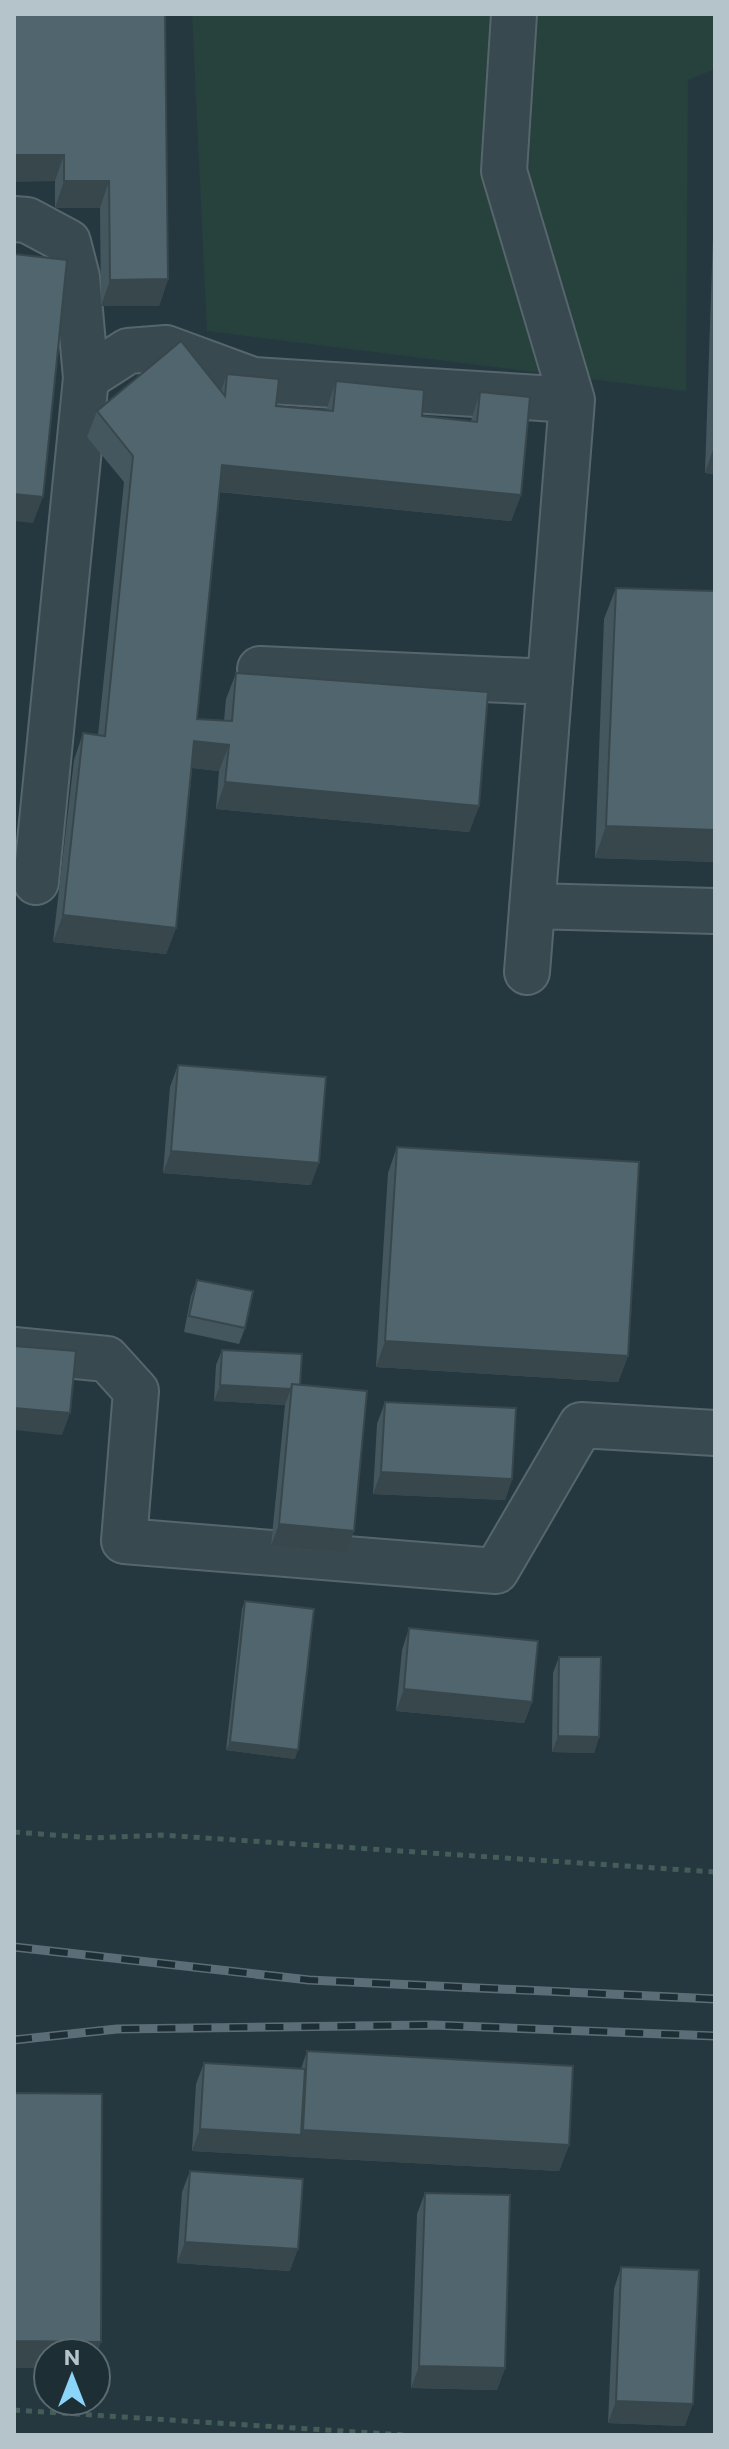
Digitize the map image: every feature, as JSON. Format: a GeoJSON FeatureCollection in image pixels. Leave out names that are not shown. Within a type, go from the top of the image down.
{"type":"FeatureCollection","features":[{"type":"Feature","properties":{"kind":"lane"},"geometry":{"type":"LineString","coordinates":[[514,14],[504,171],[572,400],[527,972]]}},
{"type":"Feature","properties":{"kind":"lane"},"geometry":{"type":"LineString","coordinates":[[14,219],[27,220],[68,242],[77,277],[86,378],[36,882]]}},
{"type":"Feature","properties":{"kind":"lane"},"geometry":{"type":"LineString","coordinates":[[86,378],[128,351],[166,348],[253,380],[572,400]]}},
{"type":"Feature","properties":{"kind":"lane"},"geometry":{"type":"LineString","coordinates":[[260,669],[550,682]]}},
{"type":"Feature","properties":{"kind":"lane"},"geometry":{"type":"LineString","coordinates":[[532,906],[715,911]]}},
{"type":"Feature","properties":{"kind":"lane"},"geometry":{"type":"LineString","coordinates":[[14,1350],[107,1359],[136,1391],[124,1541],[496,1571],[581,1425],[715,1433]]}},
{"type":"Feature","properties":{"kind":"path"},"geometry":{"type":"LineString","coordinates":[[14,1832],[94,1838],[161,1835],[715,1872]]}},
{"type":"Feature","properties":{"kind":"path"},"geometry":{"type":"LineString","coordinates":[[14,2410],[404,2435]]}},
{"type":"Feature","properties":{"kind":"green space"},"geometry":{"type":"Polygon","coordinates":[[[192,14],[715,14],[715,69],[688,80],[686,391],[207,331],[192,14]]]}},
{"type":"Feature","properties":{"kind":"building"},"geometry":{"type":"Polygon","coordinates":[[[14,14],[165,14],[168,279],[110,280],[109,181],[64,181],[64,155],[14,155],[14,14]]]}},
{"type":"Feature","properties":{"kind":"building"},"geometry":{"type":"Polygon","coordinates":[[[14,254],[67,260],[43,497],[14,494],[14,254]]]}},
{"type":"Feature","properties":{"kind":"building"},"geometry":{"type":"Polygon","coordinates":[[[181,341],[225,396],[227,374],[279,379],[276,406],[333,411],[336,381],[424,390],[422,416],[477,422],[480,392],[530,397],[521,495],[222,465],[197,719],[232,721],[236,673],[488,692],[479,806],[225,782],[229,745],[194,741],[176,928],[63,915],[83,733],[105,736],[133,456],[97,411],[181,341]]]}},
{"type":"Feature","properties":{"kind":"building"},"geometry":{"type":"Polygon","coordinates":[[[616,588],[715,591],[715,830],[606,826],[616,588]]]}},
{"type":"Feature","properties":{"kind":"building"},"geometry":{"type":"Polygon","coordinates":[[[178,1065],[326,1077],[319,1163],[171,1151],[178,1065]]]}},
{"type":"Feature","properties":{"kind":"building"},"geometry":{"type":"Polygon","coordinates":[[[397,1147],[639,1162],[628,1356],[385,1341],[397,1147]]]}},
{"type":"Feature","properties":{"kind":"building"},"geometry":{"type":"Polygon","coordinates":[[[197,1280],[253,1291],[245,1328],[189,1316],[197,1280]]]}},
{"type":"Feature","properties":{"kind":"building"},"geometry":{"type":"Polygon","coordinates":[[[14,1346],[76,1351],[70,1413],[14,1408],[14,1346]]]}},
{"type":"Feature","properties":{"kind":"building"},"geometry":{"type":"Polygon","coordinates":[[[222,1350],[302,1354],[300,1385],[292,1384],[291,1389],[220,1385],[222,1350]]]}},
{"type":"Feature","properties":{"kind":"building"},"geometry":{"type":"Polygon","coordinates":[[[292,1384],[367,1391],[354,1531],[279,1524],[292,1384]]]}},
{"type":"Feature","properties":{"kind":"building"},"geometry":{"type":"Polygon","coordinates":[[[385,1402],[516,1408],[512,1479],[381,1472],[385,1402]]]}},
{"type":"Feature","properties":{"kind":"building"},"geometry":{"type":"Polygon","coordinates":[[[245,1601],[314,1609],[298,1750],[230,1742],[245,1601]]]}},
{"type":"Feature","properties":{"kind":"building"},"geometry":{"type":"Polygon","coordinates":[[[409,1628],[538,1641],[532,1702],[404,1689],[409,1628]]]}},
{"type":"Feature","properties":{"kind":"building"},"geometry":{"type":"Polygon","coordinates":[[[559,1657],[601,1657],[599,1737],[558,1736],[559,1657]]]}},
{"type":"Feature","properties":{"kind":"building"},"geometry":{"type":"Polygon","coordinates":[[[307,2051],[573,2066],[569,2145],[303,2130],[307,2051]]]}},
{"type":"Feature","properties":{"kind":"building"},"geometry":{"type":"Polygon","coordinates":[[[204,2063],[305,2069],[301,2135],[200,2129],[204,2063]]]}},
{"type":"Feature","properties":{"kind":"building"},"geometry":{"type":"Polygon","coordinates":[[[14,2093],[102,2094],[101,2337],[32,2337],[32,2341],[14,2341],[14,2093]]]}},
{"type":"Feature","properties":{"kind":"building"},"geometry":{"type":"Polygon","coordinates":[[[190,2171],[303,2179],[298,2249],[185,2242],[190,2171]]]}},
{"type":"Feature","properties":{"kind":"building"},"geometry":{"type":"Polygon","coordinates":[[[425,2193],[510,2195],[505,2368],[419,2366],[425,2193]]]}},
{"type":"Feature","properties":{"kind":"building"},"geometry":{"type":"Polygon","coordinates":[[[621,2267],[699,2270],[693,2404],[616,2401],[621,2267]]]}},
{"type":"Feature","properties":{"kind":"railway"},"geometry":{"type":"LineString","coordinates":[[14,1947],[309,1980],[715,1999]]}},
{"type":"Feature","properties":{"kind":"railway"},"geometry":{"type":"LineString","coordinates":[[14,2040],[117,2029],[432,2025],[715,2036]]}}]}
